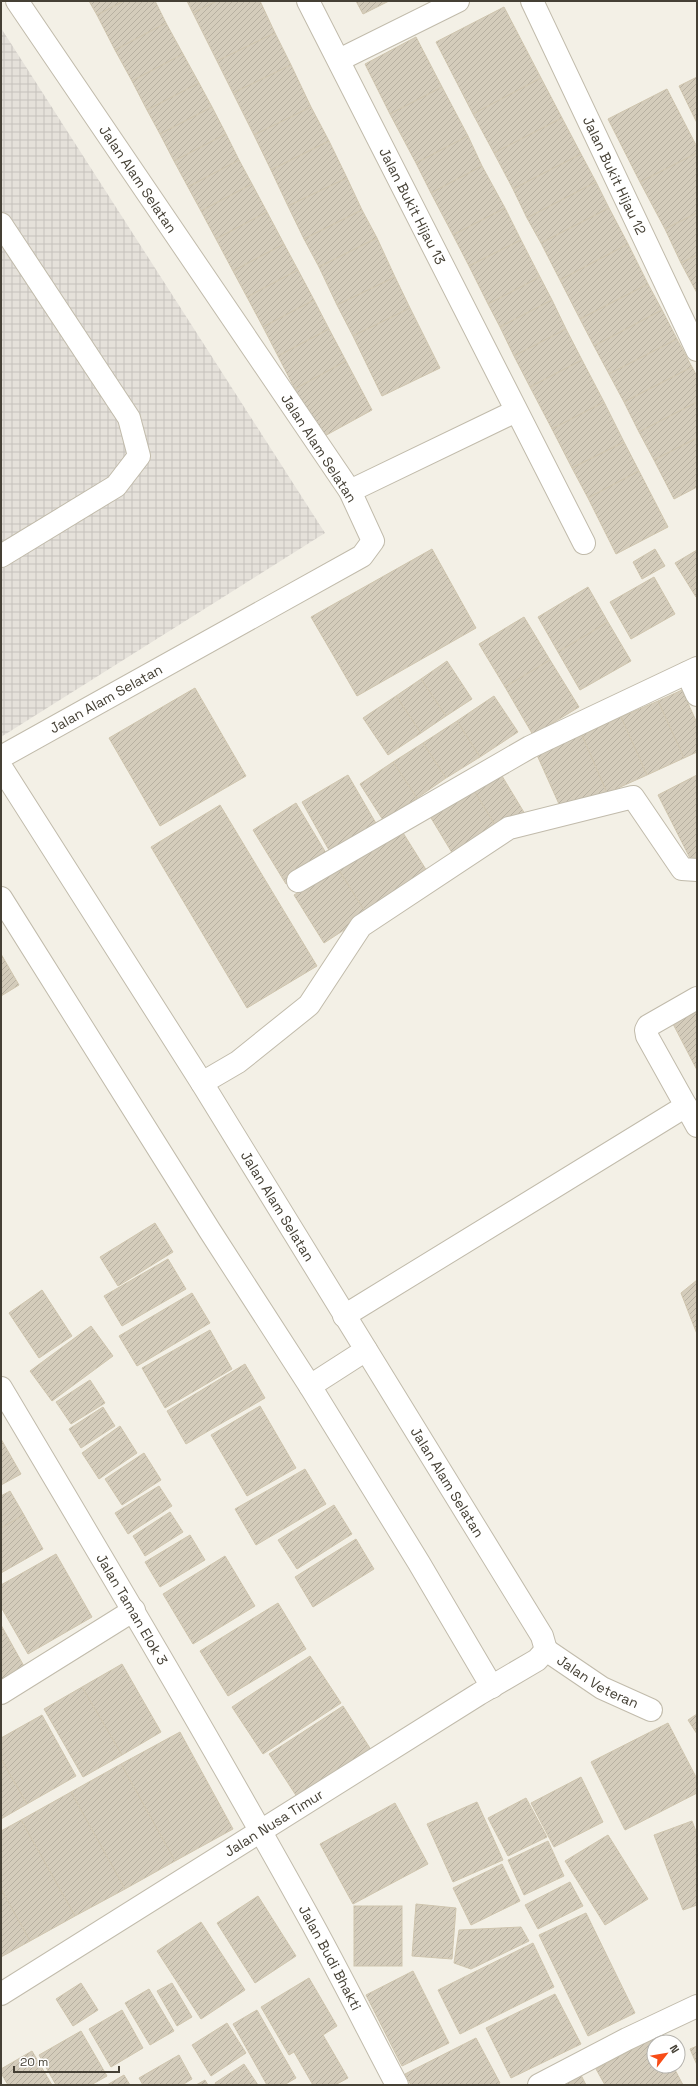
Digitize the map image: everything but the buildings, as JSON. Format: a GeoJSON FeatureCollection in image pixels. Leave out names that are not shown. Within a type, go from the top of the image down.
{"type":"FeatureCollection","features":[{"type":"Feature","properties":{"kind":"street","name":"Jalan Alam Selatan"},"geometry":{"type":"LineString","coordinates":[[1,757],[362,556],[373,541],[350,491],[17,1]]}},
{"type":"Feature","properties":{"kind":"street","name":"Jalan Bukit Hijau 13"},"geometry":{"type":"LineString","coordinates":[[308,1],[340,60],[584,543]]}},
{"type":"Feature","properties":{"kind":"street"},"geometry":{"type":"LineString","coordinates":[[340,60],[458,1]]}},
{"type":"Feature","properties":{"kind":"street","name":"Jalan Bukit Hijau 12"},"geometry":{"type":"LineString","coordinates":[[532,1],[697,350]]}},
{"type":"Feature","properties":{"kind":"street"},"geometry":{"type":"LineString","coordinates":[[1,224],[129,418],[139,456],[116,486],[1,556]]}},
{"type":"Feature","properties":{"kind":"street"},"geometry":{"type":"LineString","coordinates":[[350,491],[516,410]]}},
{"type":"Feature","properties":{"kind":"street"},"geometry":{"type":"LineString","coordinates":[[298,881],[530,747],[692,671],[697,695]]}},
{"type":"Feature","properties":{"kind":"street","name":"Jalan Alam Selatan"},"geometry":{"type":"LineString","coordinates":[[1,767],[202,1083],[542,1636],[546,1650]]}},
{"type":"Feature","properties":{"kind":"street"},"geometry":{"type":"LineString","coordinates":[[202,1083],[238,1062],[309,1005],[360,926],[510,828],[633,797],[682,869],[697,870]]}},
{"type":"Feature","properties":{"kind":"street"},"geometry":{"type":"LineString","coordinates":[[1,898],[210,1231],[310,1386],[419,1563],[492,1687]]}},
{"type":"Feature","properties":{"kind":"street"},"geometry":{"type":"LineString","coordinates":[[697,998],[648,1026],[646,1030],[647,1036],[697,1126]]}},
{"type":"Feature","properties":{"kind":"street"},"geometry":{"type":"LineString","coordinates":[[344,1316],[686,1106]]}},
{"type":"Feature","properties":{"kind":"street"},"geometry":{"type":"LineString","coordinates":[[310,1386],[366,1350]]}},
{"type":"Feature","properties":{"kind":"street","name":"Jalan Taman Elok 3"},"geometry":{"type":"LineString","coordinates":[[1,1388],[134,1610],[260,1831]]}},
{"type":"Feature","properties":{"kind":"street"},"geometry":{"type":"LineString","coordinates":[[1,1693],[134,1610]]}},
{"type":"Feature","properties":{"kind":"street","name":"Jalan Nusa Timur"},"geometry":{"type":"LineString","coordinates":[[1,1994],[260,1831],[537,1660],[546,1650]]}},
{"type":"Feature","properties":{"kind":"street","name":"Jalan Veteran"},"geometry":{"type":"LineString","coordinates":[[546,1650],[602,1688],[652,1710]]}},
{"type":"Feature","properties":{"kind":"street","name":"Jalan Budi Bhakti"},"geometry":{"type":"LineString","coordinates":[[260,1831],[314,1927],[397,2085]]}},
{"type":"Feature","properties":{"kind":"street"},"geometry":{"type":"LineString","coordinates":[[539,2085],[627,2039],[697,2006]]}},
{"type":"Feature","properties":{"kind":"shaded area"},"geometry":{"type":"Polygon","coordinates":[[[1,28],[325,533],[1,737],[1,28]]]}}]}
